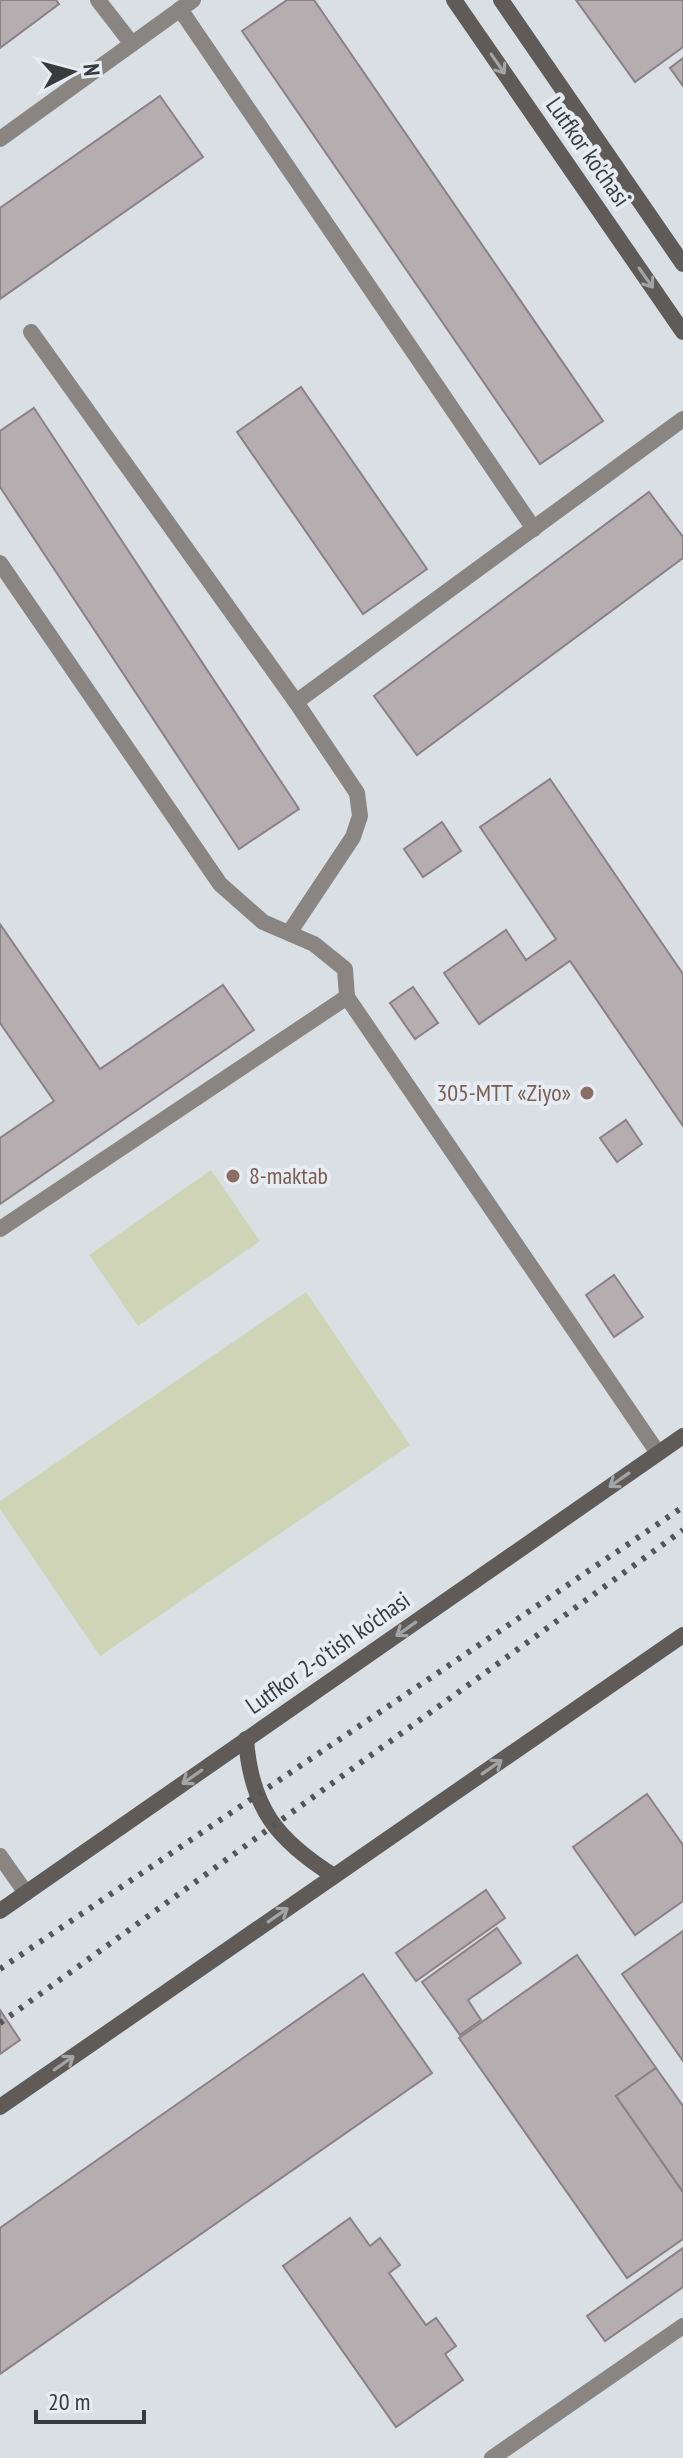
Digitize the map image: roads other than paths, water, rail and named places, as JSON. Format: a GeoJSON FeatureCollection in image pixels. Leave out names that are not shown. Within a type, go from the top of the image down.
{"type":"FeatureCollection","features":[{"type":"Feature","properties":{"kind":"main road","name":"Lutfkor ko'chasi"},"geometry":{"type":"LineString","coordinates":[[454,0],[683,332]]}},
{"type":"Feature","properties":{"kind":"main road","name":"Lutfkor ko'chasi"},"geometry":{"type":"LineString","coordinates":[[501,0],[683,264]]}},
{"type":"Feature","properties":{"kind":"main road","name":"Lutfkor 2-o'tish ko'chasi"},"geometry":{"type":"LineString","coordinates":[[0,1911],[683,1436]]}},
{"type":"Feature","properties":{"kind":"main road"},"geometry":{"type":"LineString","coordinates":[[0,2107],[683,1635]]}},
{"type":"Feature","properties":{"kind":"main road"},"geometry":{"type":"LineString","coordinates":[[246,1739],[253,1786],[266,1818],[289,1844],[334,1876]]}},
{"type":"Feature","properties":{"kind":"lane"},"geometry":{"type":"LineString","coordinates":[[98,0],[132,44]]}},
{"type":"Feature","properties":{"kind":"lane"},"geometry":{"type":"LineString","coordinates":[[0,139],[186,5],[534,529]]}},
{"type":"Feature","properties":{"kind":"lane"},"geometry":{"type":"LineString","coordinates":[[31,332],[296,702],[350,780],[360,803],[360,816],[353,837],[289,933]]}},
{"type":"Feature","properties":{"kind":"lane"},"geometry":{"type":"LineString","coordinates":[[296,702],[683,419]]}},
{"type":"Feature","properties":{"kind":"lane"},"geometry":{"type":"LineString","coordinates":[[0,563],[220,884],[252,914],[314,944],[345,969],[347,997],[658,1453]]}},
{"type":"Feature","properties":{"kind":"lane"},"geometry":{"type":"LineString","coordinates":[[0,1229],[347,997]]}},
{"type":"Feature","properties":{"kind":"lane"},"geometry":{"type":"LineString","coordinates":[[0,1856],[26,1893]]}},
{"type":"Feature","properties":{"kind":"lane"},"geometry":{"type":"LineString","coordinates":[[492,2458],[683,2326]]}},
{"type":"Feature","properties":{"kind":"railway"},"geometry":{"type":"LineString","coordinates":[[0,1969],[683,1507]]}},
{"type":"Feature","properties":{"kind":"railway"},"geometry":{"type":"LineString","coordinates":[[0,2023],[683,1530]]}},
{"type":"Feature","properties":{"kind":"place","name":"305-MTT «Ziyo»"},"geometry":{"type":"Point","coordinates":[587,1093]}},
{"type":"Feature","properties":{"kind":"place","name":"8-maktab"},"geometry":{"type":"Point","coordinates":[233,1176]}}]}
